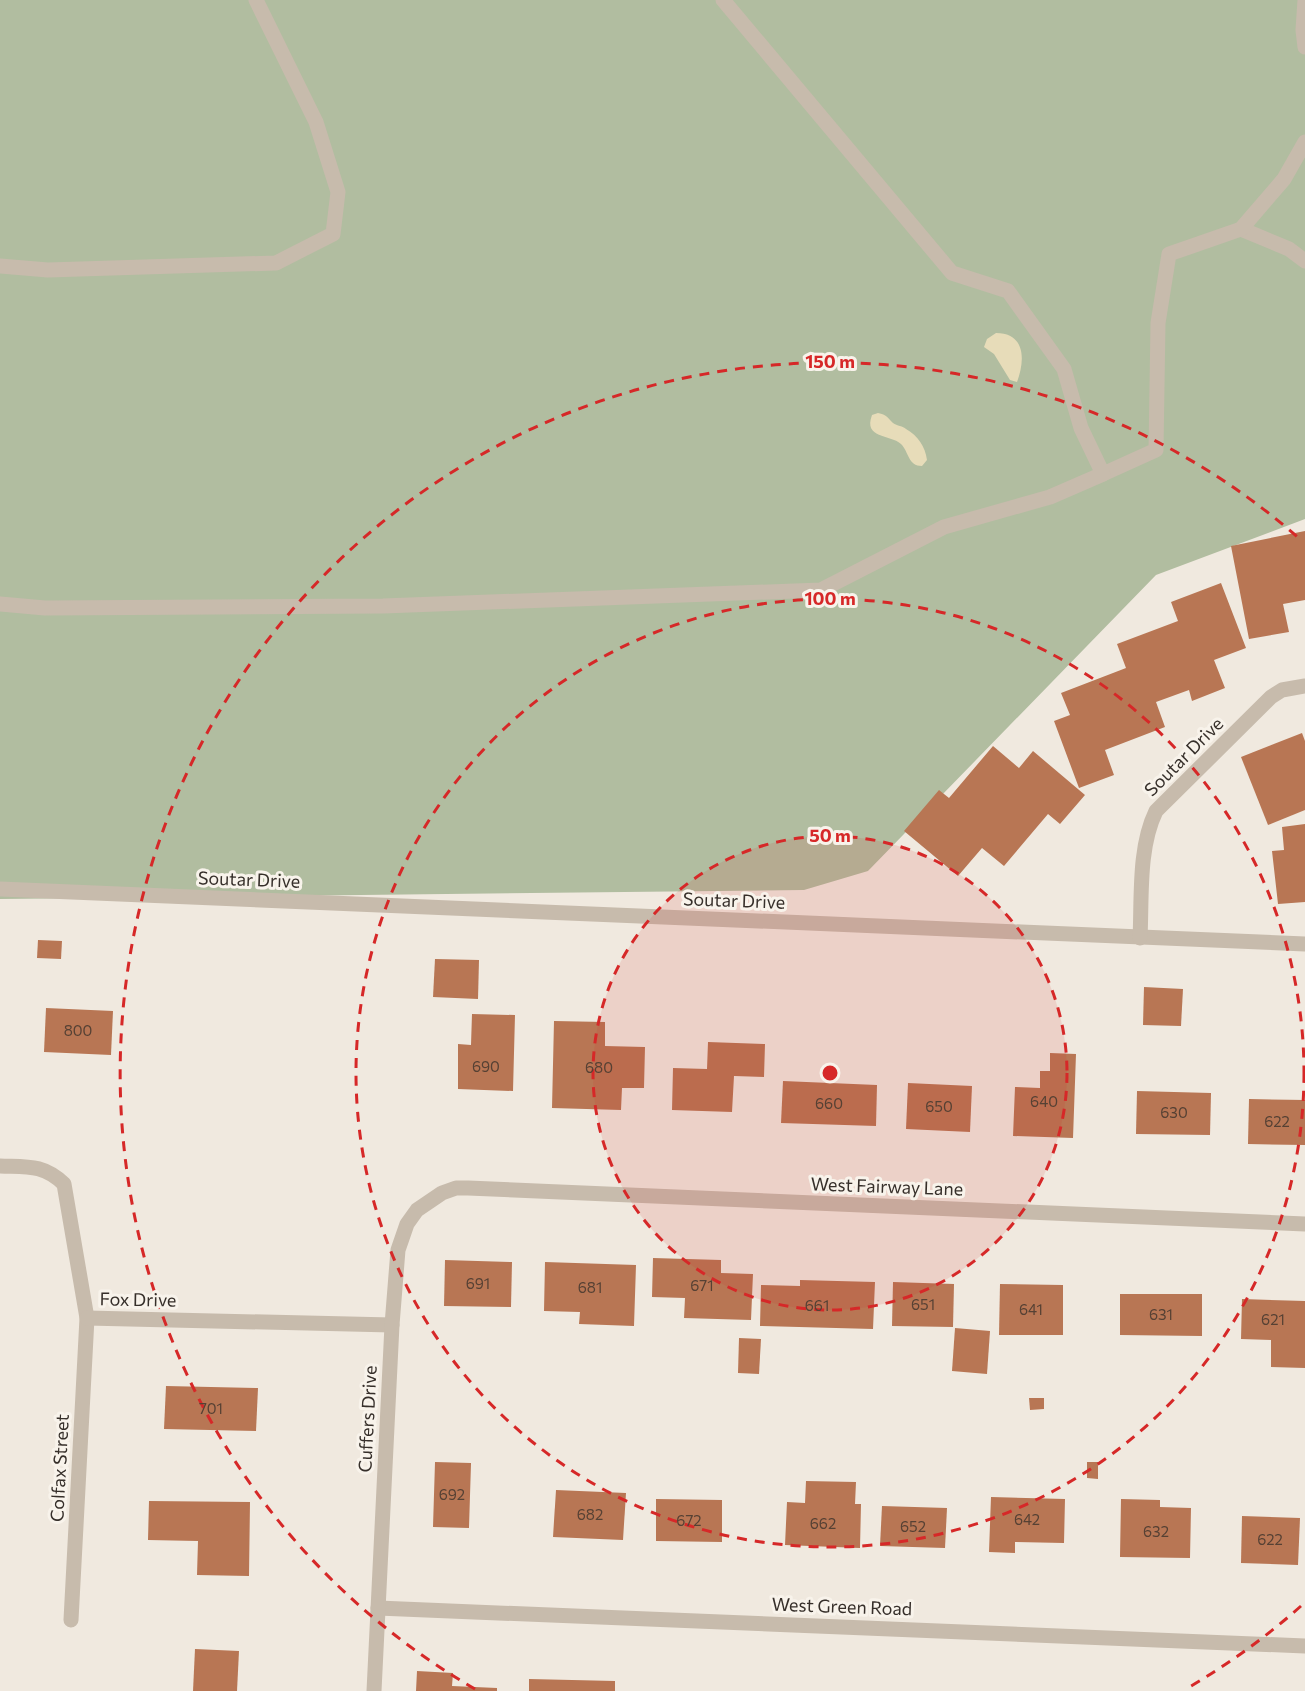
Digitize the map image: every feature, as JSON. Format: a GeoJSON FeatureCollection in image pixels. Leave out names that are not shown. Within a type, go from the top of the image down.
{"type":"FeatureCollection","features":[{"type":"Feature","properties":{"kind":"street"},"geometry":{"type":"LineString","coordinates":[[0,266],[48,270],[276,263],[333,234],[338,192],[316,122],[256,0]]}},
{"type":"Feature","properties":{"kind":"street"},"geometry":{"type":"LineString","coordinates":[[723,0],[952,273],[1008,291],[1064,369],[1081,428],[1103,474]]}},
{"type":"Feature","properties":{"kind":"street"},"geometry":{"type":"LineString","coordinates":[[1305,0],[1303,30],[1305,47]]}},
{"type":"Feature","properties":{"kind":"street"},"geometry":{"type":"LineString","coordinates":[[0,604],[45,608],[383,606],[821,590],[944,527],[1050,497],[1156,450],[1158,323],[1169,254],[1241,229],[1284,179],[1305,142]]}},
{"type":"Feature","properties":{"kind":"street"},"geometry":{"type":"LineString","coordinates":[[1241,229],[1289,249],[1305,261]]}},
{"type":"Feature","properties":{"kind":"street","name":"Soutar Drive"},"geometry":{"type":"LineString","coordinates":[[0,889],[1140,938],[1145,844],[1156,811],[1271,697],[1282,690],[1305,686]]}},
{"type":"Feature","properties":{"kind":"street"},"geometry":{"type":"LineString","coordinates":[[1140,938],[1305,944]]}},
{"type":"Feature","properties":{"kind":"street","name":"Fox Drive"},"geometry":{"type":"LineString","coordinates":[[0,1166],[32,1167],[52,1174],[64,1184],[87,1318],[392,1325]]}},
{"type":"Feature","properties":{"kind":"street","name":"Cuffers Drive"},"geometry":{"type":"LineString","coordinates":[[374,1691],[392,1325],[398,1250],[407,1224],[417,1210],[442,1193],[456,1188],[468,1188]]}},
{"type":"Feature","properties":{"kind":"street","name":"West Fairway Lane"},"geometry":{"type":"LineString","coordinates":[[468,1188],[1305,1224]]}},
{"type":"Feature","properties":{"kind":"street","name":"Colfax Street"},"geometry":{"type":"LineString","coordinates":[[70,1620],[87,1318]]}},
{"type":"Feature","properties":{"kind":"street","name":"West Green Road"},"geometry":{"type":"LineString","coordinates":[[378,1608],[1305,1646]]}},
{"type":"Feature","properties":{"kind":"green space"},"geometry":{"type":"Polygon","coordinates":[[[0,0],[1305,0],[1305,519],[1156,575],[868,871],[804,890],[0,899],[0,0]]]}},
{"type":"Feature","properties":{"kind":"sand"},"geometry":{"type":"Polygon","coordinates":[[[996,333],[1006,334],[1013,338],[1021,350],[1020,374],[1017,382],[1010,380],[994,354],[984,347],[987,339],[996,333]]]}},
{"type":"Feature","properties":{"kind":"sand"},"geometry":{"type":"Polygon","coordinates":[[[878,413],[885,415],[917,438],[925,450],[927,460],[922,466],[911,461],[901,444],[874,432],[870,423],[872,415],[878,413]]]}},
{"type":"Feature","properties":{"kind":"building"},"geometry":{"type":"Polygon","coordinates":[[[1305,531],[1305,600],[1283,604],[1289,632],[1249,639],[1231,546],[1305,531]]]}},
{"type":"Feature","properties":{"kind":"building"},"geometry":{"type":"Polygon","coordinates":[[[1221,583],[1246,648],[1214,660],[1225,688],[1192,701],[1189,690],[1156,702],[1165,727],[1105,750],[1114,775],[1079,788],[1054,721],[1070,715],[1061,693],[1126,668],[1117,644],[1178,621],[1171,602],[1221,583]]]}},
{"type":"Feature","properties":{"kind":"building"},"geometry":{"type":"Polygon","coordinates":[[[1302,733],[1305,741],[1305,810],[1268,825],[1241,757],[1302,733]]]}},
{"type":"Feature","properties":{"kind":"building"},"geometry":{"type":"Polygon","coordinates":[[[993,746],[1019,768],[1033,751],[1085,795],[1060,824],[1048,814],[1004,866],[982,848],[958,876],[904,831],[939,790],[949,798],[993,746]]]}},
{"type":"Feature","properties":{"kind":"building"},"geometry":{"type":"Polygon","coordinates":[[[1305,824],[1305,902],[1278,904],[1272,851],[1284,850],[1282,827],[1305,824]]]}},
{"type":"Feature","properties":{"kind":"building"},"geometry":{"type":"Polygon","coordinates":[[[38,940],[62,941],[61,959],[37,958],[38,940]]]}},
{"type":"Feature","properties":{"kind":"building"},"geometry":{"type":"Polygon","coordinates":[[[435,959],[479,960],[478,999],[433,997],[435,959]]]}},
{"type":"Feature","properties":{"kind":"building"},"geometry":{"type":"Polygon","coordinates":[[[1144,987],[1183,989],[1181,1026],[1143,1025],[1144,987]]]}},
{"type":"Feature","properties":{"kind":"building"},"geometry":{"type":"Polygon","coordinates":[[[46,1008],[113,1011],[111,1055],[44,1052],[46,1008]]]}},
{"type":"Feature","properties":{"kind":"building"},"geometry":{"type":"Polygon","coordinates":[[[472,1014],[515,1015],[513,1091],[458,1089],[458,1044],[471,1045],[472,1014]]]}},
{"type":"Feature","properties":{"kind":"building"},"geometry":{"type":"Polygon","coordinates":[[[554,1021],[605,1022],[605,1046],[645,1047],[644,1088],[622,1088],[621,1110],[552,1108],[554,1021]]]}},
{"type":"Feature","properties":{"kind":"building"},"geometry":{"type":"Polygon","coordinates":[[[708,1042],[765,1044],[764,1077],[734,1076],[732,1112],[672,1110],[673,1068],[707,1069],[708,1042]]]}},
{"type":"Feature","properties":{"kind":"building"},"geometry":{"type":"Polygon","coordinates":[[[1050,1053],[1076,1054],[1073,1138],[1013,1136],[1015,1087],[1040,1088],[1040,1071],[1050,1071],[1050,1053]]]}},
{"type":"Feature","properties":{"kind":"building"},"geometry":{"type":"Polygon","coordinates":[[[783,1081],[877,1085],[876,1126],[781,1123],[783,1081]]]}},
{"type":"Feature","properties":{"kind":"building"},"geometry":{"type":"Polygon","coordinates":[[[908,1083],[972,1086],[970,1132],[906,1129],[908,1083]]]}},
{"type":"Feature","properties":{"kind":"building"},"geometry":{"type":"Polygon","coordinates":[[[1137,1091],[1211,1093],[1210,1135],[1136,1134],[1137,1091]]]}},
{"type":"Feature","properties":{"kind":"building"},"geometry":{"type":"Polygon","coordinates":[[[1249,1099],[1305,1100],[1305,1145],[1248,1144],[1249,1099]]]}},
{"type":"Feature","properties":{"kind":"building"},"geometry":{"type":"Polygon","coordinates":[[[653,1258],[721,1260],[721,1273],[753,1274],[751,1320],[684,1318],[685,1298],[652,1297],[653,1258]]]}},
{"type":"Feature","properties":{"kind":"building"},"geometry":{"type":"Polygon","coordinates":[[[445,1260],[512,1262],[511,1307],[444,1306],[445,1260]]]}},
{"type":"Feature","properties":{"kind":"building"},"geometry":{"type":"Polygon","coordinates":[[[545,1262],[636,1265],[634,1326],[579,1324],[580,1312],[544,1311],[545,1262]]]}},
{"type":"Feature","properties":{"kind":"building"},"geometry":{"type":"Polygon","coordinates":[[[800,1280],[875,1282],[873,1329],[760,1326],[761,1285],[800,1286],[800,1280]]]}},
{"type":"Feature","properties":{"kind":"building"},"geometry":{"type":"Polygon","coordinates":[[[893,1282],[954,1284],[953,1327],[892,1326],[893,1282]]]}},
{"type":"Feature","properties":{"kind":"building"},"geometry":{"type":"Polygon","coordinates":[[[1000,1284],[1063,1285],[1063,1335],[999,1335],[1000,1284]]]}},
{"type":"Feature","properties":{"kind":"building"},"geometry":{"type":"Polygon","coordinates":[[[1120,1294],[1202,1294],[1202,1336],[1120,1335],[1120,1294]]]}},
{"type":"Feature","properties":{"kind":"building"},"geometry":{"type":"Polygon","coordinates":[[[1242,1299],[1305,1301],[1305,1368],[1271,1367],[1271,1340],[1241,1339],[1242,1299]]]}},
{"type":"Feature","properties":{"kind":"building"},"geometry":{"type":"Polygon","coordinates":[[[955,1328],[990,1331],[987,1374],[952,1371],[955,1328]]]}},
{"type":"Feature","properties":{"kind":"building"},"geometry":{"type":"Polygon","coordinates":[[[739,1338],[761,1339],[759,1374],[738,1373],[739,1338]]]}},
{"type":"Feature","properties":{"kind":"building"},"geometry":{"type":"Polygon","coordinates":[[[166,1386],[258,1388],[256,1431],[164,1429],[166,1386]]]}},
{"type":"Feature","properties":{"kind":"building"},"geometry":{"type":"Polygon","coordinates":[[[1029,1398],[1044,1398],[1044,1409],[1030,1410],[1029,1398]]]}},
{"type":"Feature","properties":{"kind":"building"},"geometry":{"type":"Polygon","coordinates":[[[435,1462],[471,1463],[469,1528],[433,1527],[435,1462]]]}},
{"type":"Feature","properties":{"kind":"building"},"geometry":{"type":"Polygon","coordinates":[[[1087,1462],[1098,1462],[1098,1479],[1087,1478],[1087,1462]]]}},
{"type":"Feature","properties":{"kind":"building"},"geometry":{"type":"Polygon","coordinates":[[[806,1481],[856,1482],[855,1504],[861,1504],[860,1548],[785,1545],[787,1502],[805,1503],[806,1481]]]}},
{"type":"Feature","properties":{"kind":"building"},"geometry":{"type":"Polygon","coordinates":[[[556,1490],[626,1493],[623,1540],[553,1537],[556,1490]]]}},
{"type":"Feature","properties":{"kind":"building"},"geometry":{"type":"Polygon","coordinates":[[[991,1497],[1065,1499],[1064,1543],[1015,1542],[1015,1553],[989,1552],[991,1497]]]}},
{"type":"Feature","properties":{"kind":"building"},"geometry":{"type":"Polygon","coordinates":[[[656,1499],[722,1500],[722,1542],[656,1541],[656,1499]]]}},
{"type":"Feature","properties":{"kind":"building"},"geometry":{"type":"Polygon","coordinates":[[[1121,1499],[1160,1500],[1160,1507],[1191,1508],[1190,1558],[1120,1557],[1121,1499]]]}},
{"type":"Feature","properties":{"kind":"building"},"geometry":{"type":"Polygon","coordinates":[[[149,1501],[250,1502],[249,1576],[197,1575],[198,1541],[148,1540],[149,1501]]]}},
{"type":"Feature","properties":{"kind":"building"},"geometry":{"type":"Polygon","coordinates":[[[882,1506],[947,1508],[945,1548],[880,1546],[882,1506]]]}},
{"type":"Feature","properties":{"kind":"building"},"geometry":{"type":"Polygon","coordinates":[[[1242,1516],[1300,1518],[1298,1565],[1241,1563],[1242,1516]]]}},
{"type":"Feature","properties":{"kind":"building"},"geometry":{"type":"Polygon","coordinates":[[[195,1649],[239,1651],[237,1691],[193,1691],[195,1649]]]}},
{"type":"Feature","properties":{"kind":"building"},"geometry":{"type":"Polygon","coordinates":[[[417,1671],[453,1673],[452,1686],[497,1688],[497,1691],[416,1691],[417,1671]]]}},
{"type":"Feature","properties":{"kind":"building"},"geometry":{"type":"Polygon","coordinates":[[[529,1679],[615,1681],[615,1691],[529,1691],[529,1679]]]}}]}
